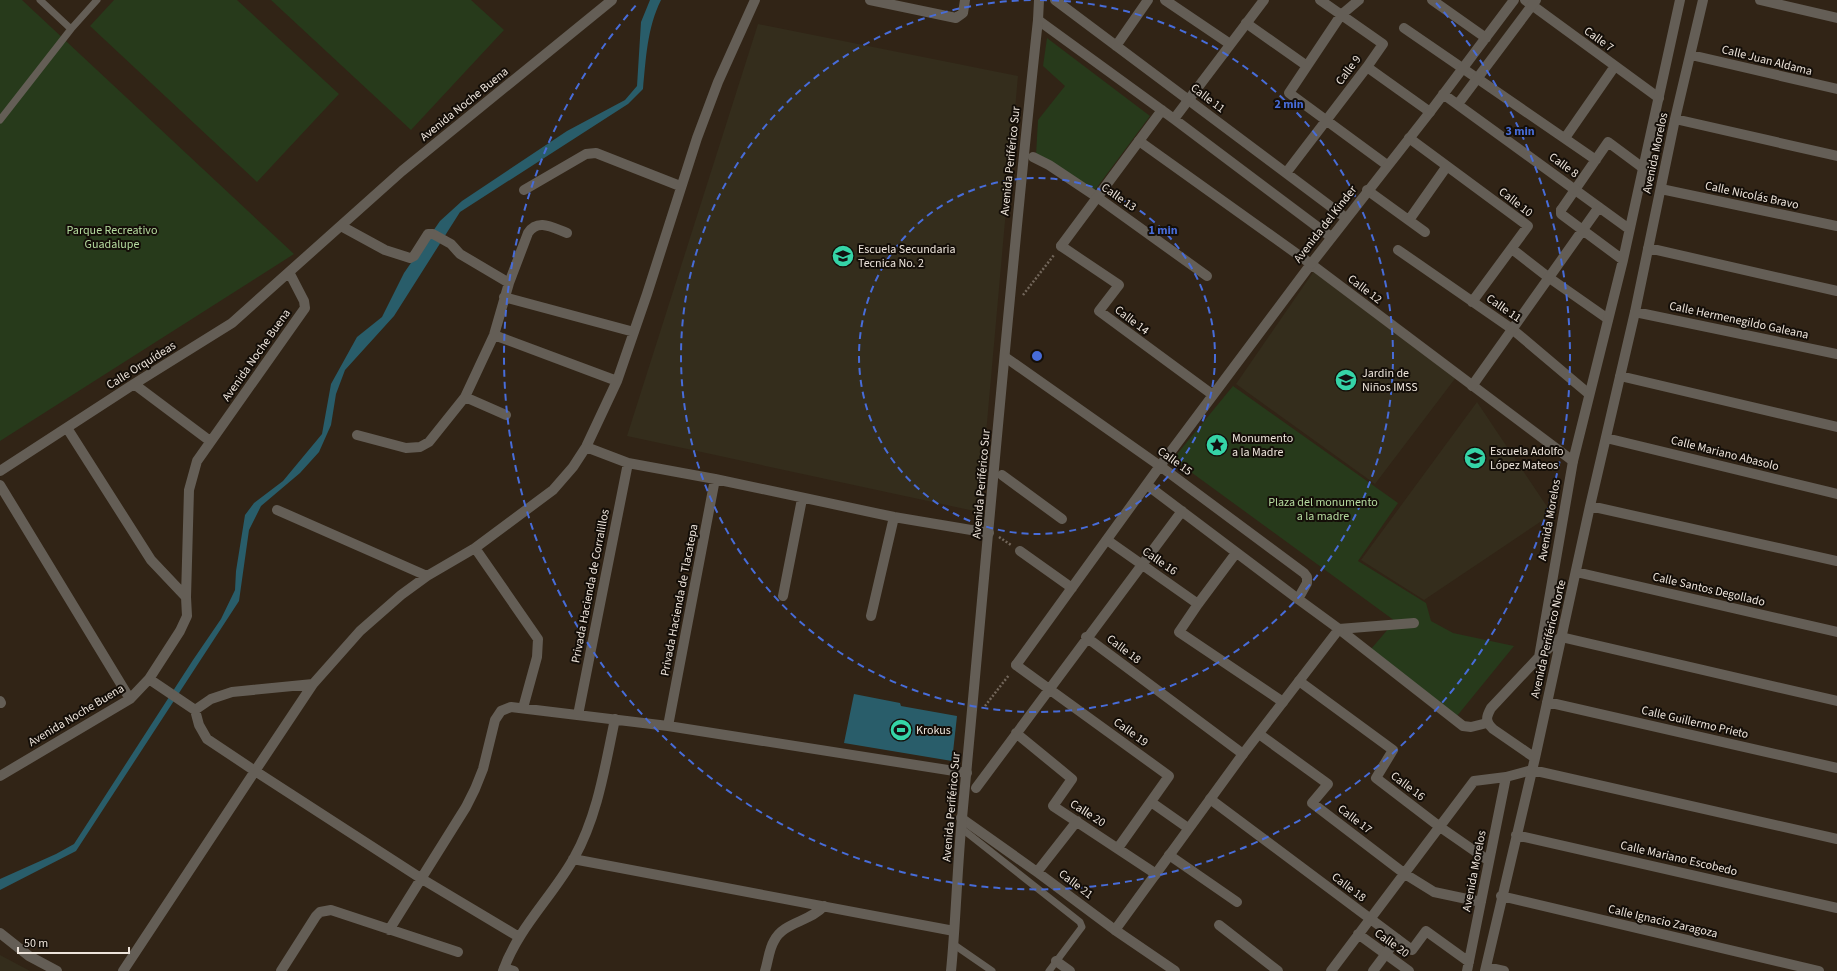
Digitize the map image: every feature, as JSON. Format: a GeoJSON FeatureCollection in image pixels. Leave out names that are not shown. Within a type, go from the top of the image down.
{"type":"FeatureCollection","features":[{"type":"Feature","properties":{"kind":"street","name":"Avenida Noche Buena"},"geometry":{"type":"LineString","coordinates":[[0,776],[130,699],[149,679],[180,631],[187,616],[186,597],[190,490],[197,461],[305,308],[304,301],[289,272],[402,171],[612,0]]}},
{"type":"Feature","properties":{"kind":"street"},"geometry":{"type":"LineString","coordinates":[[123,971],[313,684],[360,631],[401,595],[427,576],[475,548],[553,490],[573,467],[586,447],[617,381],[647,294],[680,186],[718,82],[755,0]]}},
{"type":"Feature","properties":{"kind":"street"},"geometry":{"type":"LineString","coordinates":[[870,0],[956,18],[963,13],[965,0]]}},
{"type":"Feature","properties":{"kind":"street","name":"Avenida Periférico Sur"},"geometry":{"type":"LineString","coordinates":[[951,971],[961,823],[989,533],[1012,265],[1038,20],[1038,0]]}},
{"type":"Feature","properties":{"kind":"street","name":"Calle 11"},"geometry":{"type":"LineString","coordinates":[[1055,0],[1346,218]]}},
{"type":"Feature","properties":{"kind":"street"},"geometry":{"type":"LineString","coordinates":[[1116,46],[1148,0]]}},
{"type":"Feature","properties":{"kind":"street"},"geometry":{"type":"LineString","coordinates":[[1165,0],[1230,44]]}},
{"type":"Feature","properties":{"kind":"street"},"geometry":{"type":"LineString","coordinates":[[1174,119],[1264,0]]}},
{"type":"Feature","properties":{"kind":"street","name":"Calle 9"},"geometry":{"type":"LineString","coordinates":[[1286,173],[1383,44],[1320,0]]}},
{"type":"Feature","properties":{"kind":"street"},"geometry":{"type":"LineString","coordinates":[[1359,0],[1340,15],[1289,93],[1325,121],[1387,165]]}},
{"type":"Feature","properties":{"kind":"street"},"geometry":{"type":"LineString","coordinates":[[1432,0],[1486,38]]}},
{"type":"Feature","properties":{"kind":"street","name":"Avenida del Kinder"},"geometry":{"type":"LineString","coordinates":[[1016,665],[1160,466],[1310,264],[1444,94],[1514,0]]}},
{"type":"Feature","properties":{"kind":"street","name":"Avenida Morelos"},"geometry":{"type":"LineString","coordinates":[[1539,657],[1573,461],[1623,260],[1680,0]]}},
{"type":"Feature","properties":{"kind":"street","name":"Avenida Morelos"},"geometry":{"type":"LineString","coordinates":[[1635,312],[1675,119],[1704,0]]}},
{"type":"Feature","properties":{"kind":"street"},"geometry":{"type":"LineString","coordinates":[[1760,0],[1837,18]]}},
{"type":"Feature","properties":{"kind":"street"},"geometry":{"type":"LineString","coordinates":[[1458,104],[1531,2]]}},
{"type":"Feature","properties":{"kind":"street","name":"Calle 7"},"geometry":{"type":"LineString","coordinates":[[1531,2],[1659,98]]}},
{"type":"Feature","properties":{"kind":"street"},"geometry":{"type":"LineString","coordinates":[[1038,20],[1162,110],[1331,237]]}},
{"type":"Feature","properties":{"kind":"street"},"geometry":{"type":"LineString","coordinates":[[1246,23],[1307,66]]}},
{"type":"Feature","properties":{"kind":"street"},"geometry":{"type":"LineString","coordinates":[[1404,28],[1596,160]]}},
{"type":"Feature","properties":{"kind":"street","name":"Calle Juan Aldama"},"geometry":{"type":"LineString","coordinates":[[1691,55],[1837,90]]}},
{"type":"Feature","properties":{"kind":"street"},"geometry":{"type":"LineString","coordinates":[[1565,138],[1615,66]]}},
{"type":"Feature","properties":{"kind":"street"},"geometry":{"type":"LineString","coordinates":[[1367,67],[1430,112]]}},
{"type":"Feature","properties":{"kind":"street","name":"Calle 8"},"geometry":{"type":"LineString","coordinates":[[1444,94],[1629,229]]}},
{"type":"Feature","properties":{"kind":"street"},"geometry":{"type":"LineString","coordinates":[[1061,246],[1162,110]]}},
{"type":"Feature","properties":{"kind":"street"},"geometry":{"type":"LineString","coordinates":[[1675,119],[1837,156]]}},
{"type":"Feature","properties":{"kind":"street","name":"Calle 10"},"geometry":{"type":"LineString","coordinates":[[1409,138],[1528,226],[1512,248]]}},
{"type":"Feature","properties":{"kind":"street","name":"Calle 12"},"geometry":{"type":"LineString","coordinates":[[1139,141],[1310,264],[1573,461]]}},
{"type":"Feature","properties":{"kind":"street"},"geometry":{"type":"LineString","coordinates":[[1623,260],[1582,231],[1561,214],[1561,210],[1608,142],[1643,168]]}},
{"type":"Feature","properties":{"kind":"street"},"geometry":{"type":"LineString","coordinates":[[524,190],[586,154],[596,153],[680,186]]}},
{"type":"Feature","properties":{"kind":"street","name":"Calle 13"},"geometry":{"type":"LineString","coordinates":[[1033,157],[1049,165],[1097,197],[1206,276]]}},
{"type":"Feature","properties":{"kind":"street"},"geometry":{"type":"LineString","coordinates":[[1410,220],[1448,166]]}},
{"type":"Feature","properties":{"kind":"street","name":"Calle Nicolás Bravo"},"geometry":{"type":"LineString","coordinates":[[1661,189],[1837,226]]}},
{"type":"Feature","properties":{"kind":"street"},"geometry":{"type":"LineString","coordinates":[[1367,190],[1425,232]]}},
{"type":"Feature","properties":{"kind":"street"},"geometry":{"type":"LineString","coordinates":[[1472,386],[1599,207]]}},
{"type":"Feature","properties":{"kind":"street"},"geometry":{"type":"LineString","coordinates":[[357,435],[406,448],[420,447],[429,442],[465,396],[494,335],[504,297],[528,233],[533,226],[539,224],[567,233]]}},
{"type":"Feature","properties":{"kind":"street"},"geometry":{"type":"LineString","coordinates":[[341,226],[385,250],[410,258],[414,256],[428,234],[433,234],[451,244],[460,254],[509,283]]}},
{"type":"Feature","properties":{"kind":"street","name":"Calle 14"},"geometry":{"type":"LineString","coordinates":[[1061,246],[1119,285],[1099,311],[1213,395]]}},
{"type":"Feature","properties":{"kind":"street"},"geometry":{"type":"LineString","coordinates":[[1472,302],[1512,248],[1548,278],[1608,319]]}},
{"type":"Feature","properties":{"kind":"street"},"geometry":{"type":"LineString","coordinates":[[1648,248],[1837,291]]}},
{"type":"Feature","properties":{"kind":"street","name":"Calle 11"},"geometry":{"type":"LineString","coordinates":[[1398,250],[1512,329],[1589,394]]}},
{"type":"Feature","properties":{"kind":"street","name":"Calle Orquídeas"},"geometry":{"type":"LineString","coordinates":[[0,472],[134,384],[232,323],[289,272]]}},
{"type":"Feature","properties":{"kind":"street"},"geometry":{"type":"LineString","coordinates":[[504,297],[634,332]]}},
{"type":"Feature","properties":{"kind":"street","name":"Calle Hermenegildo Galeana"},"geometry":{"type":"LineString","coordinates":[[1635,312],[1837,354]]}},
{"type":"Feature","properties":{"kind":"street","name":"Avenida Periférico Norte"},"geometry":{"type":"LineString","coordinates":[[1485,969],[1501,896],[1535,758],[1590,506],[1635,312]]}},
{"type":"Feature","properties":{"kind":"street"},"geometry":{"type":"LineString","coordinates":[[494,335],[617,381]]}},
{"type":"Feature","properties":{"kind":"street","name":"Calle 15"},"geometry":{"type":"LineString","coordinates":[[1005,357],[1160,466],[1304,573],[1307,577],[1307,583],[1298,599]]}},
{"type":"Feature","properties":{"kind":"street"},"geometry":{"type":"LineString","coordinates":[[1620,376],[1837,427]]}},
{"type":"Feature","properties":{"kind":"street"},"geometry":{"type":"LineString","coordinates":[[134,384],[210,442]]}},
{"type":"Feature","properties":{"kind":"street"},"geometry":{"type":"LineString","coordinates":[[465,396],[506,415]]}},
{"type":"Feature","properties":{"kind":"street"},"geometry":{"type":"LineString","coordinates":[[67,428],[151,560],[186,597]]}},
{"type":"Feature","properties":{"kind":"street","name":"Calle Mariano Abasolo"},"geometry":{"type":"LineString","coordinates":[[1606,438],[1837,494]]}},
{"type":"Feature","properties":{"kind":"street"},"geometry":{"type":"LineString","coordinates":[[586,447],[628,463],[715,479],[802,499],[894,517],[989,533]]}},
{"type":"Feature","properties":{"kind":"street","name":"Privada Hacienda de Corralillos"},"geometry":{"type":"LineString","coordinates":[[578,715],[628,463]]}},
{"type":"Feature","properties":{"kind":"street"},"geometry":{"type":"LineString","coordinates":[[1002,475],[1062,519]]}},
{"type":"Feature","properties":{"kind":"street","name":"Privada Hacienda de Tlacatepa"},"geometry":{"type":"LineString","coordinates":[[668,726],[715,479]]}},
{"type":"Feature","properties":{"kind":"street"},"geometry":{"type":"LineString","coordinates":[[0,485],[130,699]]}},
{"type":"Feature","properties":{"kind":"street"},"geometry":{"type":"LineString","coordinates":[[1147,485],[1339,629],[1463,726],[1471,727],[1487,723]]}},
{"type":"Feature","properties":{"kind":"street"},"geometry":{"type":"LineString","coordinates":[[783,596],[802,499]]}},
{"type":"Feature","properties":{"kind":"street"},"geometry":{"type":"LineString","coordinates":[[1590,506],[1837,561]]}},
{"type":"Feature","properties":{"kind":"street"},"geometry":{"type":"LineString","coordinates":[[277,510],[427,576]]}},
{"type":"Feature","properties":{"kind":"street"},"geometry":{"type":"LineString","coordinates":[[976,788],[1086,637],[1182,511]]}},
{"type":"Feature","properties":{"kind":"street"},"geometry":{"type":"LineString","coordinates":[[871,616],[894,517]]}},
{"type":"Feature","properties":{"kind":"street","name":"Calle 16"},"geometry":{"type":"LineString","coordinates":[[1107,540],[1198,604]]}},
{"type":"Feature","properties":{"kind":"street"},"geometry":{"type":"LineString","coordinates":[[475,548],[538,639],[537,657],[523,708]]}},
{"type":"Feature","properties":{"kind":"street"},"geometry":{"type":"LineString","coordinates":[[1020,551],[1072,588]]}},
{"type":"Feature","properties":{"kind":"street"},"geometry":{"type":"LineString","coordinates":[[1236,553],[1198,604],[1180,632],[1283,702]]}},
{"type":"Feature","properties":{"kind":"street","name":"Calle Santos Degollado"},"geometry":{"type":"LineString","coordinates":[[1576,572],[1837,632]]}},
{"type":"Feature","properties":{"kind":"street"},"geometry":{"type":"LineString","coordinates":[[1115,930],[1243,754],[1339,629],[1414,623]]}},
{"type":"Feature","properties":{"kind":"street","name":"Calle 18"},"geometry":{"type":"LineString","coordinates":[[1086,637],[1243,754]]}},
{"type":"Feature","properties":{"kind":"street"},"geometry":{"type":"LineString","coordinates":[[1535,758],[1493,729],[1487,723],[1486,717],[1491,708],[1539,657],[1561,637],[1837,701]]}},
{"type":"Feature","properties":{"kind":"street","name":"Calle 19"},"geometry":{"type":"LineString","coordinates":[[1016,665],[1050,688],[1169,776],[1151,802]]}},
{"type":"Feature","properties":{"kind":"street"},"geometry":{"type":"LineString","coordinates":[[149,679],[196,710],[199,724],[207,740],[422,879],[520,936]]}},
{"type":"Feature","properties":{"kind":"street","name":"Calle 16"},"geometry":{"type":"LineString","coordinates":[[1299,680],[1393,750],[1376,778],[1489,861]]}},
{"type":"Feature","properties":{"kind":"street"},"geometry":{"type":"LineString","coordinates":[[196,710],[211,699],[232,692],[313,684]]}},
{"type":"Feature","properties":{"kind":"street","name":"Calle Guillermo Prieto"},"geometry":{"type":"LineString","coordinates":[[1547,702],[1837,768]]}},
{"type":"Feature","properties":{"kind":"street"},"geometry":{"type":"LineString","coordinates":[[389,930],[422,879],[475,789],[483,768],[495,720],[501,711],[511,707],[668,726],[967,773]]}},
{"type":"Feature","properties":{"kind":"street"},"geometry":{"type":"LineString","coordinates":[[507,970],[520,936],[573,859],[595,812],[615,719]]}},
{"type":"Feature","properties":{"kind":"street","name":"Calle 20"},"geometry":{"type":"LineString","coordinates":[[1016,733],[1072,779],[1053,806],[1156,874]]}},
{"type":"Feature","properties":{"kind":"street","name":"Calle 17"},"geometry":{"type":"LineString","coordinates":[[1259,734],[1328,784],[1312,803],[1405,874],[1434,892],[1481,902]]}},
{"type":"Feature","properties":{"kind":"street"},"geometry":{"type":"LineString","coordinates":[[1358,934],[1405,874],[1474,781],[1506,777],[1532,770],[1837,839]]}},
{"type":"Feature","properties":{"kind":"street","name":"Avenida Morelos"},"geometry":{"type":"LineString","coordinates":[[1468,967],[1506,777]]}},
{"type":"Feature","properties":{"kind":"street","name":"Calle 18"},"geometry":{"type":"LineString","coordinates":[[1210,799],[1412,950],[1426,931],[1468,967]]}},
{"type":"Feature","properties":{"kind":"street"},"geometry":{"type":"LineString","coordinates":[[1118,848],[1151,802],[1188,828]]}},
{"type":"Feature","properties":{"kind":"street"},"geometry":{"type":"LineString","coordinates":[[1037,872],[1077,821]]}},
{"type":"Feature","properties":{"kind":"street","name":"Calle 21"},"geometry":{"type":"LineString","coordinates":[[961,823],[1037,872],[1172,970]]}},
{"type":"Feature","properties":{"kind":"street","name":"Calle Mariano Escobedo"},"geometry":{"type":"LineString","coordinates":[[1516,835],[1837,908]]}},
{"type":"Feature","properties":{"kind":"street"},"geometry":{"type":"LineString","coordinates":[[1169,855],[1237,902]]}},
{"type":"Feature","properties":{"kind":"street"},"geometry":{"type":"LineString","coordinates":[[573,859],[954,931]]}},
{"type":"Feature","properties":{"kind":"street","name":"Calle Ignacio Zaragoza"},"geometry":{"type":"LineString","coordinates":[[1501,896],[1819,971]]}},
{"type":"Feature","properties":{"kind":"street"},"geometry":{"type":"LineString","coordinates":[[765,971],[773,941],[780,932],[792,924],[809,918],[824,906]]}},
{"type":"Feature","properties":{"kind":"street"},"geometry":{"type":"LineString","coordinates":[[281,971],[320,912],[331,910],[458,952]]}},
{"type":"Feature","properties":{"kind":"street"},"geometry":{"type":"LineString","coordinates":[[1219,924],[1278,971]]}},
{"type":"Feature","properties":{"kind":"street"},"geometry":{"type":"LineString","coordinates":[[0,933],[29,956],[57,971]]}},
{"type":"Feature","properties":{"kind":"street","name":"Calle 20"},"geometry":{"type":"LineString","coordinates":[[1331,971],[1358,934],[1409,971]]}},
{"type":"Feature","properties":{"kind":"street"},"geometry":{"type":"LineString","coordinates":[[1373,971],[1397,939]]}},
{"type":"Feature","properties":{"kind":"street"},"geometry":{"type":"LineString","coordinates":[[1056,961],[1070,971]]}},
{"type":"Feature","properties":{"kind":"street"},"geometry":{"type":"LineString","coordinates":[[1485,969],[1504,971]]}},
{"type":"Feature","properties":{"kind":"lane"},"geometry":{"type":"LineString","coordinates":[[40,0],[71,29]]}},
{"type":"Feature","properties":{"kind":"lane"},"geometry":{"type":"LineString","coordinates":[[0,120],[71,29],[97,0]]}},
{"type":"Feature","properties":{"kind":"lane"},"geometry":{"type":"LineString","coordinates":[[961,823],[1080,922],[1082,927],[1049,971]]}},
{"type":"Feature","properties":{"kind":"lane"},"geometry":{"type":"LineString","coordinates":[[954,944],[992,971]]}},
{"type":"Feature","properties":{"kind":"path"},"geometry":{"type":"LineString","coordinates":[[1022,296],[1061,246]]}},
{"type":"Feature","properties":{"kind":"path"},"geometry":{"type":"LineString","coordinates":[[989,533],[997,535],[1020,551]]}},
{"type":"Feature","properties":{"kind":"path"},"geometry":{"type":"LineString","coordinates":[[984,708],[1016,665]]}},
{"type":"Feature","properties":{"kind":"shaded area","name":"Escuela Secundaria Tecnica No. 2"},"geometry":{"type":"Polygon","coordinates":[[[758,24],[1018,76],[979,512],[627,436],[758,24]]]}},
{"type":"Feature","properties":{"kind":"shaded area","name":"Jardin de Niños IMSS"},"geometry":{"type":"Polygon","coordinates":[[[1316,268],[1457,376],[1375,484],[1236,384],[1316,268]]]}},
{"type":"Feature","properties":{"kind":"shaded area","name":"Escuela Adolfo López Mateos"},"geometry":{"type":"Polygon","coordinates":[[[1477,402],[1552,514],[1424,600],[1361,560],[1477,402]]]}},
{"type":"Feature","properties":{"kind":"shaded area"},"geometry":{"type":"Polygon","coordinates":[[[0,955],[30,971],[0,971],[0,955]]]}},
{"type":"Feature","properties":{"kind":"green space","name":"Parque Recreativo Guadalupe"},"geometry":{"type":"Polygon","coordinates":[[[0,0],[22,0],[294,254],[0,441],[0,0]]]}},
{"type":"Feature","properties":{"kind":"green space"},"geometry":{"type":"Polygon","coordinates":[[[114,0],[237,0],[339,94],[257,182],[90,26],[114,0]]]}},
{"type":"Feature","properties":{"kind":"green space"},"geometry":{"type":"Polygon","coordinates":[[[271,0],[471,0],[504,30],[411,130],[271,0]]]}},
{"type":"Feature","properties":{"kind":"green space"},"geometry":{"type":"Polygon","coordinates":[[[1047,38],[1150,116],[1095,190],[1036,155],[1038,120],[1065,86],[1043,66],[1047,38]]]}},
{"type":"Feature","properties":{"kind":"green space","name":"Plaza del monumento a la madre"},"geometry":{"type":"Polygon","coordinates":[[[1233,386],[1398,503],[1358,561],[1426,603],[1431,621],[1453,633],[1514,646],[1457,716],[1371,649],[1395,621],[1173,459],[1233,386]]]}},
{"type":"Feature","properties":{"kind":"water"},"geometry":{"type":"Polygon","coordinates":[[[650,0],[661,0],[656,11],[650,33],[646,55],[643,89],[628,104],[460,212],[394,316],[345,370],[336,394],[331,425],[319,452],[300,473],[261,506],[249,530],[239,601],[76,851],[0,890],[0,879],[56,854],[74,844],[221,619],[235,590],[236,571],[245,515],[254,503],[283,481],[322,434],[331,384],[357,337],[382,317],[404,273],[440,221],[462,201],[567,131],[625,100],[637,86],[641,22],[650,0]]]}},
{"type":"Feature","properties":{"kind":"water","name":"Krokus"},"geometry":{"type":"Polygon","coordinates":[[[854,694],[900,703],[901,706],[957,716],[952,761],[844,743],[854,694]]]}},
{"type":"Feature","properties":{"kind":"place","name":"Escuela Secundaria Tecnica No. 2"},"geometry":{"type":"Point","coordinates":[843,256]}},
{"type":"Feature","properties":{"kind":"place","name":"Jardin de Niños IMSS"},"geometry":{"type":"Point","coordinates":[1346,380]}},
{"type":"Feature","properties":{"kind":"place","name":"Monumento a la Madre"},"geometry":{"type":"Point","coordinates":[1217,445]}},
{"type":"Feature","properties":{"kind":"place","name":"Escuela Adolfo López Mateos"},"geometry":{"type":"Point","coordinates":[1475,458]}},
{"type":"Feature","properties":{"kind":"place","name":"Krokus"},"geometry":{"type":"Point","coordinates":[901,730]}}]}
